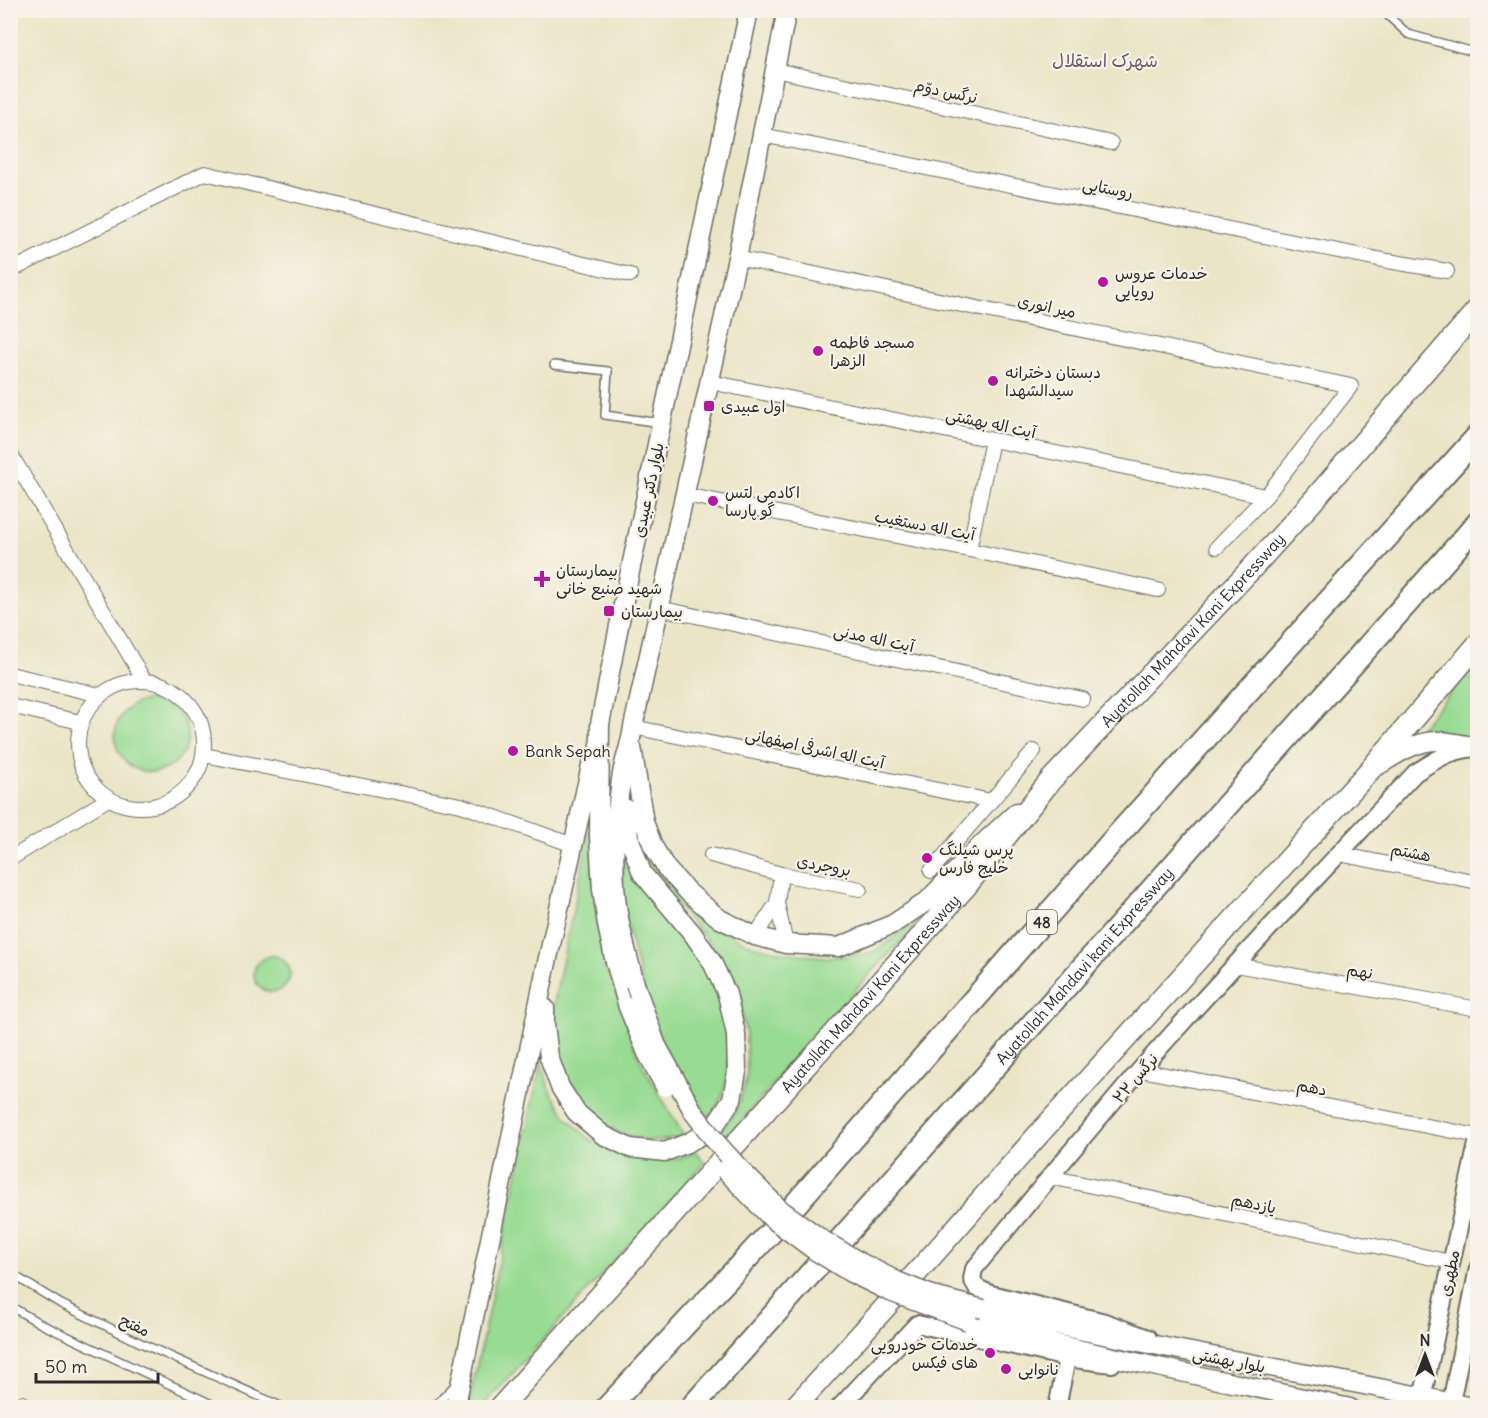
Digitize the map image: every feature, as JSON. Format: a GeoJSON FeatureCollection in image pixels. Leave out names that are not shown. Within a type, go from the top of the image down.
{"type":"FeatureCollection","features":[{"type":"Feature","properties":{"kind":"highway","name":"48"},"geometry":{"type":"LineString","coordinates":[[606,1407],[773,1230],[1117,836],[1478,436]]}},
{"type":"Feature","properties":{"kind":"highway","name":"Ayatollah Mahdavi kani Expressway"},"geometry":{"type":"LineString","coordinates":[[691,1407],[1478,523]]}},
{"type":"Feature","properties":{"kind":"main road","name":"بلوار دکتر عبیدی"},"geometry":{"type":"LineString","coordinates":[[628,1007],[614,958],[602,889],[599,828],[600,724],[624,600],[749,10]]}},
{"type":"Feature","properties":{"kind":"main road"},"geometry":{"type":"LineString","coordinates":[[546,967],[544,1024],[549,1057],[560,1087],[576,1112],[603,1135],[630,1148],[665,1152],[702,1136],[715,1125],[732,1099],[736,1072],[736,1034],[727,994],[712,962],[693,934],[642,873],[629,837],[621,777],[710,382],[787,10]]}},
{"type":"Feature","properties":{"kind":"main road","name":"Ayatollah Mahdavi Kani Expressway"},"geometry":{"type":"LineString","coordinates":[[500,1407],[967,885],[1051,780],[1311,503],[1478,309]]}},
{"type":"Feature","properties":{"kind":"main road"},"geometry":{"type":"LineString","coordinates":[[794,1407],[1369,771],[1478,644]]}},
{"type":"Feature","properties":{"kind":"main road"},"geometry":{"type":"LineString","coordinates":[[455,1407],[546,967],[600,724]]}},
{"type":"Feature","properties":{"kind":"main road"},"geometry":{"type":"LineString","coordinates":[[632,734],[644,822],[653,846],[666,868],[688,892],[720,919],[755,936],[786,944],[839,947],[893,924],[926,902],[981,845],[1051,780]]}},
{"type":"Feature","properties":{"kind":"main road"},"geometry":{"type":"LineString","coordinates":[[1369,771],[1412,746],[1426,742],[1440,741],[1478,747]]}},
{"type":"Feature","properties":{"kind":"main road","name":"بلوار بهشتی"},"geometry":{"type":"LineString","coordinates":[[621,777],[614,848],[618,911],[635,984],[656,1044],[694,1113],[716,1142],[780,1209],[823,1240],[860,1262],[897,1281],[937,1297],[1042,1323],[1421,1402],[1476,1407]]}},
{"type":"Feature","properties":{"kind":"main road","name":"بلوار بهشتی"},"geometry":{"type":"LineString","coordinates":[[628,1007],[647,1053],[687,1123],[712,1156],[771,1218],[813,1250],[851,1273],[890,1292],[968,1322],[1093,1353],[1350,1407]]}},
{"type":"Feature","properties":{"kind":"street","name":"نرگس دوّم"},"geometry":{"type":"LineString","coordinates":[[775,70],[1110,143]]}},
{"type":"Feature","properties":{"kind":"street","name":"روستایی"},"geometry":{"type":"LineString","coordinates":[[762,135],[1448,271]]}},
{"type":"Feature","properties":{"kind":"street"},"geometry":{"type":"LineString","coordinates":[[10,271],[205,173],[630,275]]}},
{"type":"Feature","properties":{"kind":"street","name":"میر انوری"},"geometry":{"type":"LineString","coordinates":[[736,258],[1351,386],[1266,496]]}},
{"type":"Feature","properties":{"kind":"street","name":"آیت اله بهشتی"},"geometry":{"type":"LineString","coordinates":[[710,382],[1266,496]]}},
{"type":"Feature","properties":{"kind":"street"},"geometry":{"type":"LineString","coordinates":[[969,550],[992,440]]}},
{"type":"Feature","properties":{"kind":"street"},"geometry":{"type":"LineString","coordinates":[[10,453],[144,680]]}},
{"type":"Feature","properties":{"kind":"street","name":"آیت اله دستغیب"},"geometry":{"type":"LineString","coordinates":[[685,495],[969,550],[1158,590]]}},
{"type":"Feature","properties":{"kind":"street"},"geometry":{"type":"LineString","coordinates":[[1217,547],[1266,496]]}},
{"type":"Feature","properties":{"kind":"street","name":"آیت اله مدنی"},"geometry":{"type":"LineString","coordinates":[[659,608],[1083,699]]}},
{"type":"Feature","properties":{"kind":"street"},"geometry":{"type":"LineString","coordinates":[[10,674],[100,695]]}},
{"type":"Feature","properties":{"kind":"street"},"geometry":{"type":"LineString","coordinates":[[144,680],[165,685],[184,696],[197,713],[204,734],[204,755],[197,774],[184,791],[168,802],[148,807],[128,806],[108,799],[92,785],[81,765],[77,744],[80,722],[90,704],[105,691],[124,682],[144,680]]}},
{"type":"Feature","properties":{"kind":"street"},"geometry":{"type":"LineString","coordinates":[[10,706],[80,722]]}},
{"type":"Feature","properties":{"kind":"street","name":"آیت اله اشرفی اصفهانی"},"geometry":{"type":"LineString","coordinates":[[632,734],[991,801]]}},
{"type":"Feature","properties":{"kind":"street","name":"نرگس ۲۲"},"geometry":{"type":"LineString","coordinates":[[1179,1351],[1105,1322],[992,1294],[977,1288],[972,1279],[974,1269],[1141,1070],[1415,773],[1437,758],[1478,747]]}},
{"type":"Feature","properties":{"kind":"street"},"geometry":{"type":"LineString","coordinates":[[931,871],[1034,751]]}},
{"type":"Feature","properties":{"kind":"street"},"geometry":{"type":"LineString","coordinates":[[204,755],[461,805],[573,846]]}},
{"type":"Feature","properties":{"kind":"street"},"geometry":{"type":"LineString","coordinates":[[10,859],[108,799]]}},
{"type":"Feature","properties":{"kind":"street","name":"هشتم"},"geometry":{"type":"LineString","coordinates":[[1338,854],[1478,882]]}},
{"type":"Feature","properties":{"kind":"street","name":"بروجردی"},"geometry":{"type":"LineString","coordinates":[[711,855],[781,874],[860,889]]}},
{"type":"Feature","properties":{"kind":"street","name":"بروجردی"},"geometry":{"type":"LineString","coordinates":[[781,874],[777,903],[786,944]]}},
{"type":"Feature","properties":{"kind":"street","name":"بروجردی"},"geometry":{"type":"LineString","coordinates":[[755,936],[777,903]]}},
{"type":"Feature","properties":{"kind":"street","name":"نهم"},"geometry":{"type":"LineString","coordinates":[[1236,965],[1478,1009]]}},
{"type":"Feature","properties":{"kind":"street","name":"دهم"},"geometry":{"type":"LineString","coordinates":[[1141,1070],[1478,1138]]}},
{"type":"Feature","properties":{"kind":"street","name":"مطهری"},"geometry":{"type":"LineString","coordinates":[[1421,1402],[1478,1138]]}},
{"type":"Feature","properties":{"kind":"street","name":"یازدهم"},"geometry":{"type":"LineString","coordinates":[[1050,1177],[1451,1262]]}},
{"type":"Feature","properties":{"kind":"street"},"geometry":{"type":"LineString","coordinates":[[1451,1405],[1478,1268]]}},
{"type":"Feature","properties":{"kind":"street"},"geometry":{"type":"LineString","coordinates":[[839,1407],[917,1324],[1067,1358],[1213,1378]]}},
{"type":"Feature","properties":{"kind":"street"},"geometry":{"type":"LineString","coordinates":[[1057,1407],[1067,1358]]}},
{"type":"Feature","properties":{"kind":"lane"},"geometry":{"type":"LineString","coordinates":[[1386,10],[1385,13],[1408,34],[1478,53]]}},
{"type":"Feature","properties":{"kind":"lane"},"geometry":{"type":"LineString","coordinates":[[554,365],[608,371],[605,416],[663,424]]}},
{"type":"Feature","properties":{"kind":"lane","name":"مفتح"},"geometry":{"type":"LineString","coordinates":[[10,1273],[61,1304],[143,1344],[285,1407]]}},
{"type":"Feature","properties":{"kind":"lane"},"geometry":{"type":"LineString","coordinates":[[10,1306],[41,1324],[220,1407]]}},
{"type":"Feature","properties":{"kind":"lane"},"geometry":{"type":"LineString","coordinates":[[433,1407],[462,1376]]}},
{"type":"Feature","properties":{"kind":"green space"},"geometry":{"type":"Polygon","coordinates":[[[1477,664],[1477,740],[1405,744],[1477,664]]]}},
{"type":"Feature","properties":{"kind":"green space"},"geometry":{"type":"Polygon","coordinates":[[[151,700],[171,706],[181,716],[187,736],[181,756],[171,766],[151,772],[131,766],[121,756],[115,736],[121,716],[131,706],[151,700]]]}},
{"type":"Feature","properties":{"kind":"green space"},"geometry":{"type":"Polygon","coordinates":[[[593,813],[594,902],[607,967],[640,1061],[684,1136],[673,1139],[653,1141],[634,1138],[606,1125],[582,1104],[573,1092],[566,1080],[557,1052],[554,1036],[554,1006],[593,813]]]}},
{"type":"Feature","properties":{"kind":"green space"},"geometry":{"type":"Polygon","coordinates":[[[632,818],[713,925],[752,945],[781,952],[825,957],[873,952],[889,942],[919,914],[932,908],[857,988],[725,1138],[719,1132],[735,1113],[747,1072],[746,1033],[734,986],[711,945],[650,875],[632,818]]]}},
{"type":"Feature","properties":{"kind":"green space"},"geometry":{"type":"Polygon","coordinates":[[[622,826],[703,962],[720,1000],[728,1035],[728,1071],[718,1104],[708,1117],[662,1045],[646,1001],[626,921],[622,826]]]}},
{"type":"Feature","properties":{"kind":"green space"},"geometry":{"type":"Polygon","coordinates":[[[272,956],[285,961],[290,974],[285,987],[272,992],[259,987],[254,974],[259,961],[272,956]]]}},
{"type":"Feature","properties":{"kind":"green space"},"geometry":{"type":"Polygon","coordinates":[[[541,1062],[550,1091],[567,1118],[593,1142],[618,1154],[653,1159],[679,1158],[696,1152],[705,1163],[482,1407],[468,1408],[541,1062]]]}},
{"type":"Feature","properties":{"kind":"place","name":"خدمات عروس رویایی"},"geometry":{"type":"Point","coordinates":[1103,282]}},
{"type":"Feature","properties":{"kind":"place","name":"مسجد فاطمه الزهرا"},"geometry":{"type":"Point","coordinates":[818,351]}},
{"type":"Feature","properties":{"kind":"place","name":"دبستان دخترانه سیدالشهدا"},"geometry":{"type":"Point","coordinates":[993,381]}},
{"type":"Feature","properties":{"kind":"place","name":"اول عبیدی"},"geometry":{"type":"Point","coordinates":[709,406]}},
{"type":"Feature","properties":{"kind":"place","name":"اکادمی لتس گو پارسا"},"geometry":{"type":"Point","coordinates":[713,501]}},
{"type":"Feature","properties":{"kind":"place","name":"بیمارستان شهید صنیع خانی"},"geometry":{"type":"Point","coordinates":[542,579]}},
{"type":"Feature","properties":{"kind":"place","name":"بیمارستان"},"geometry":{"type":"Point","coordinates":[609,611]}},
{"type":"Feature","properties":{"kind":"place","name":"Bank Sepah"},"geometry":{"type":"Point","coordinates":[513,751]}},
{"type":"Feature","properties":{"kind":"place","name":"پرس شیلنگ خلیج فارس"},"geometry":{"type":"Point","coordinates":[927,858]}},
{"type":"Feature","properties":{"kind":"place","name":"خدمات خودرویی های فیکس"},"geometry":{"type":"Point","coordinates":[990,1353]}},
{"type":"Feature","properties":{"kind":"place","name":"نانوایی"},"geometry":{"type":"Point","coordinates":[1006,1369]}},
{"type":"Feature","properties":{"kind":"district","name":"شهرک استقلال"},"geometry":{"type":"Point","coordinates":[1105,60]}}]}
